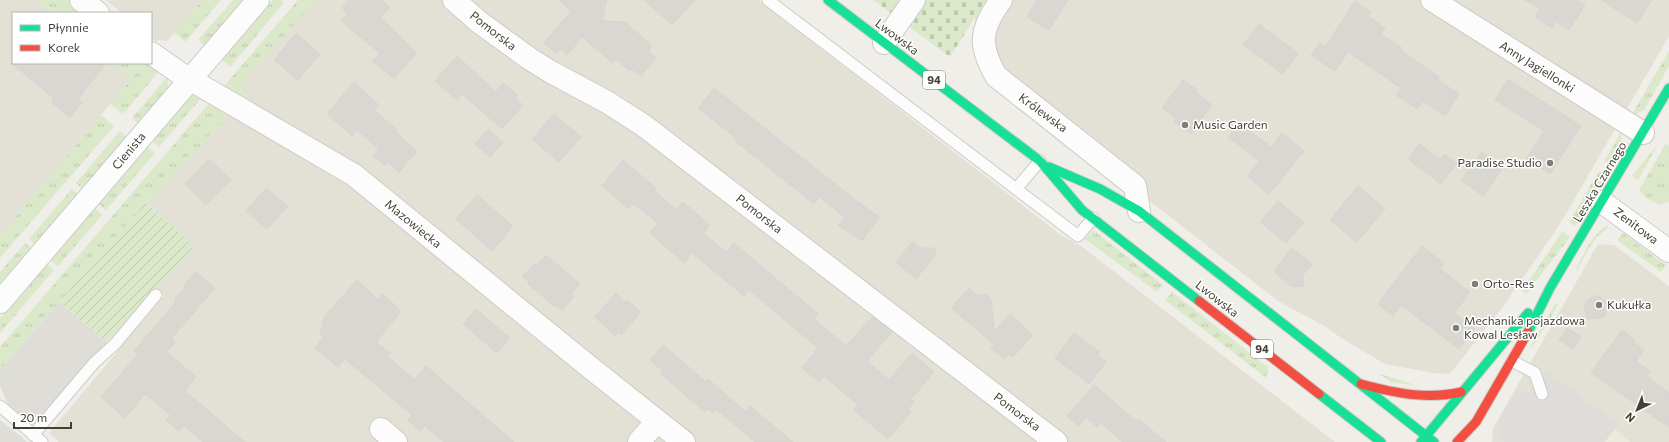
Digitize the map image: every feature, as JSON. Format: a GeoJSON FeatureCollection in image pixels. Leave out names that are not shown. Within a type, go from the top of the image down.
{"type":"FeatureCollection","features":[{"type":"Feature","properties":{"kind":"main road","name":"Lwowska"},"geometry":{"type":"LineString","coordinates":[[828,0],[1043,163],[1100,189],[1139,211],[1361,384],[1424,439],[1434,442]]}},
{"type":"Feature","properties":{"kind":"main road","name":"Leszka Czarnego"},"geometry":{"type":"LineString","coordinates":[[1456,442],[1476,422],[1512,361],[1550,288],[1669,88]]}},
{"type":"Feature","properties":{"kind":"main road","name":"Lwowska"},"geometry":{"type":"LineString","coordinates":[[1043,163],[1082,210],[1382,442]]}},
{"type":"Feature","properties":{"kind":"main road","name":"Leszka Czarnego"},"geometry":{"type":"LineString","coordinates":[[1424,439],[1461,392],[1550,288]]}},
{"type":"Feature","properties":{"kind":"main road","name":"Lwowska"},"geometry":{"type":"LineString","coordinates":[[1361,384],[1408,397],[1442,397],[1461,392]]}},
{"type":"Feature","properties":{"kind":"main road"},"geometry":{"type":"LineString","coordinates":[[1472,442],[1476,422]]}},
{"type":"Feature","properties":{"kind":"street"},"geometry":{"type":"LineString","coordinates":[[81,0],[97,12]]}},
{"type":"Feature","properties":{"kind":"street","name":"Cienista"},"geometry":{"type":"LineString","coordinates":[[0,302],[258,0]]}},
{"type":"Feature","properties":{"kind":"street","name":"Pomorska"},"geometry":{"type":"LineString","coordinates":[[454,0],[491,31],[530,59],[550,72],[607,102],[643,125],[1056,442]]}},
{"type":"Feature","properties":{"kind":"street"},"geometry":{"type":"LineString","coordinates":[[884,43],[914,0]]}},
{"type":"Feature","properties":{"kind":"street","name":"Królewska"},"geometry":{"type":"LineString","coordinates":[[1001,0],[989,16],[984,31],[984,45],[987,60],[996,76],[1012,91],[1064,129],[1135,186],[1139,211]]}},
{"type":"Feature","properties":{"kind":"street","name":"Anny Jagiellonki"},"geometry":{"type":"LineString","coordinates":[[1432,0],[1643,133]]}},
{"type":"Feature","properties":{"kind":"street","name":"Mazowiecka"},"geometry":{"type":"LineString","coordinates":[[152,54],[190,79],[354,175],[684,442]]}},
{"type":"Feature","properties":{"kind":"street","name":"Zenitowa"},"geometry":{"type":"LineString","coordinates":[[1602,202],[1669,251]]}},
{"type":"Feature","properties":{"kind":"street"},"geometry":{"type":"LineString","coordinates":[[639,442],[657,421]]}},
{"type":"Feature","properties":{"kind":"lane"},"geometry":{"type":"LineString","coordinates":[[768,0],[1078,236],[1093,218]]}},
{"type":"Feature","properties":{"kind":"lane"},"geometry":{"type":"LineString","coordinates":[[1016,189],[1043,163]]}},
{"type":"Feature","properties":{"kind":"lane"},"geometry":{"type":"LineString","coordinates":[[0,406],[38,438],[94,363],[115,344],[156,296]]}},
{"type":"Feature","properties":{"kind":"lane"},"geometry":{"type":"LineString","coordinates":[[1512,361],[1535,373],[1542,394]]}},
{"type":"Feature","properties":{"kind":"shaded area"},"geometry":{"type":"Polygon","coordinates":[[[0,0],[37,0],[52,12],[12,12],[12,64],[116,64],[133,77],[0,235],[0,0]]]}},
{"type":"Feature","properties":{"kind":"shaded area"},"geometry":{"type":"Polygon","coordinates":[[[106,0],[202,0],[167,41],[158,40],[156,42],[152,38],[152,12],[121,12],[106,0]]]}},
{"type":"Feature","properties":{"kind":"shaded area"},"geometry":{"type":"Polygon","coordinates":[[[316,0],[758,0],[1062,236],[1081,246],[1335,442],[59,442],[49,433],[164,296],[155,289],[194,246],[146,203],[231,112],[237,88],[316,0]]]}},
{"type":"Feature","properties":{"kind":"shaded area"},"geometry":{"type":"Polygon","coordinates":[[[986,0],[1669,0],[1669,36],[1560,224],[1502,308],[1450,374],[1434,373],[1385,364],[1341,338],[1326,327],[1278,301],[1151,202],[1001,91],[976,47],[975,17],[986,0]]]}},
{"type":"Feature","properties":{"kind":"shaded area"},"geometry":{"type":"Polygon","coordinates":[[[1598,244],[1614,245],[1669,286],[1669,442],[1630,442],[1615,430],[1605,442],[1492,442],[1493,428],[1598,244]]]}},
{"type":"Feature","properties":{"kind":"shaded area"},"geometry":{"type":"Polygon","coordinates":[[[59,302],[107,342],[41,415],[24,421],[10,409],[0,386],[0,370],[59,302]]]}},
{"type":"Feature","properties":{"kind":"shaded area"},"geometry":{"type":"Polygon","coordinates":[[[1545,370],[1618,424],[1604,442],[1506,442],[1497,436],[1500,431],[1496,427],[1517,390],[1527,394],[1545,370]]]}},
{"type":"Feature","properties":{"kind":"shaded area"},"geometry":{"type":"Polygon","coordinates":[[[0,420],[28,442],[0,442],[0,420]]]}},
{"type":"Feature","properties":{"kind":"shaded area"},"geometry":{"type":"Polygon","coordinates":[[[1615,429],[1630,442],[1605,442],[1615,429]]]}},
{"type":"Feature","properties":{"kind":"green space"},"geometry":{"type":"Polygon","coordinates":[[[37,0],[72,0],[86,12],[52,12],[37,0]]]}},
{"type":"Feature","properties":{"kind":"green space"},"geometry":{"type":"Polygon","coordinates":[[[202,0],[221,0],[185,42],[174,32],[202,0]]]}},
{"type":"Feature","properties":{"kind":"green space"},"geometry":{"type":"Polygon","coordinates":[[[233,0],[246,0],[206,47],[198,40],[233,0]]]}},
{"type":"Feature","properties":{"kind":"green space"},"geometry":{"type":"Polygon","coordinates":[[[273,0],[281,0],[284,3],[230,67],[221,59],[273,0]]]}},
{"type":"Feature","properties":{"kind":"green space"},"geometry":{"type":"Polygon","coordinates":[[[298,0],[316,0],[238,88],[247,93],[243,99],[223,87],[298,0]]]}},
{"type":"Feature","properties":{"kind":"green space"},"geometry":{"type":"Polygon","coordinates":[[[873,0],[986,0],[950,57],[873,0]]]}},
{"type":"Feature","properties":{"kind":"green space"},"geometry":{"type":"Polygon","coordinates":[[[1669,51],[1669,66],[1644,110],[1636,114],[1632,114],[1669,51]]]}},
{"type":"Feature","properties":{"kind":"green space"},"geometry":{"type":"Polygon","coordinates":[[[116,64],[152,64],[161,69],[123,114],[110,104],[133,77],[116,64]]]}},
{"type":"Feature","properties":{"kind":"green space"},"geometry":{"type":"Polygon","coordinates":[[[168,76],[168,90],[139,124],[132,118],[168,76]]]}},
{"type":"Feature","properties":{"kind":"green space"},"geometry":{"type":"Polygon","coordinates":[[[196,94],[203,96],[159,147],[151,141],[188,98],[196,94]]]}},
{"type":"Feature","properties":{"kind":"green space"},"geometry":{"type":"Polygon","coordinates":[[[211,101],[231,112],[105,249],[0,370],[0,347],[211,101]]]}},
{"type":"Feature","properties":{"kind":"green space"},"geometry":{"type":"Polygon","coordinates":[[[101,115],[114,126],[0,258],[0,235],[101,115]]]}},
{"type":"Feature","properties":{"kind":"green space"},"geometry":{"type":"Polygon","coordinates":[[[120,131],[127,137],[83,189],[76,183],[120,131]]]}},
{"type":"Feature","properties":{"kind":"green space"},"geometry":{"type":"Polygon","coordinates":[[[1621,132],[1622,148],[1612,165],[1604,161],[1621,132]]]}},
{"type":"Feature","properties":{"kind":"green space"},"geometry":{"type":"Polygon","coordinates":[[[1666,143],[1669,146],[1669,202],[1660,204],[1649,200],[1639,190],[1666,143]]]}},
{"type":"Feature","properties":{"kind":"green space"},"geometry":{"type":"Polygon","coordinates":[[[1658,144],[1638,180],[1632,176],[1658,144]]]}},
{"type":"Feature","properties":{"kind":"green space"},"geometry":{"type":"Polygon","coordinates":[[[147,146],[155,153],[106,210],[98,203],[147,146]]]}},
{"type":"Feature","properties":{"kind":"green space"},"geometry":{"type":"Polygon","coordinates":[[[1599,171],[1606,175],[1576,226],[1569,222],[1599,171]]]}},
{"type":"Feature","properties":{"kind":"green space"},"geometry":{"type":"Polygon","coordinates":[[[72,189],[78,194],[35,245],[29,239],[72,189]]]}},
{"type":"Feature","properties":{"kind":"green space"},"geometry":{"type":"Polygon","coordinates":[[[146,203],[194,246],[107,342],[59,302],[146,203]]]}},
{"type":"Feature","properties":{"kind":"green space"},"geometry":{"type":"Polygon","coordinates":[[[94,208],[102,215],[58,266],[50,260],[94,208]]]}},
{"type":"Feature","properties":{"kind":"green space"},"geometry":{"type":"Polygon","coordinates":[[[1608,225],[1607,229],[1602,232],[1593,242],[1577,270],[1576,269],[1593,238],[1608,225]]]}},
{"type":"Feature","properties":{"kind":"green space"},"geometry":{"type":"Polygon","coordinates":[[[1093,230],[1163,285],[1157,292],[1085,239],[1093,230]]]}},
{"type":"Feature","properties":{"kind":"green space"},"geometry":{"type":"Polygon","coordinates":[[[1562,232],[1570,237],[1526,294],[1522,291],[1562,232]]]}},
{"type":"Feature","properties":{"kind":"green space"},"geometry":{"type":"Polygon","coordinates":[[[1623,233],[1666,265],[1661,272],[1617,240],[1623,233]]]}},
{"type":"Feature","properties":{"kind":"green space"},"geometry":{"type":"Polygon","coordinates":[[[25,243],[32,249],[0,286],[0,272],[25,243]]]}},
{"type":"Feature","properties":{"kind":"green space"},"geometry":{"type":"Polygon","coordinates":[[[46,264],[54,270],[0,333],[0,318],[46,264]]]}},
{"type":"Feature","properties":{"kind":"green space"},"geometry":{"type":"Polygon","coordinates":[[[1172,292],[1268,367],[1268,374],[1265,377],[1165,300],[1172,292]]]}},
{"type":"Feature","properties":{"kind":"green space"},"geometry":{"type":"Polygon","coordinates":[[[1556,303],[1558,305],[1532,348],[1531,345],[1556,303]]]}},
{"type":"Feature","properties":{"kind":"green space"},"geometry":{"type":"Polygon","coordinates":[[[1380,374],[1412,384],[1414,385],[1390,382],[1380,374]]]}},
{"type":"Feature","properties":{"kind":"building"},"geometry":{"type":"Polygon","coordinates":[[[349,0],[381,0],[390,7],[381,17],[417,53],[394,78],[372,61],[380,53],[341,21],[348,13],[342,8],[349,0]]]}},
{"type":"Feature","properties":{"kind":"building"},"geometry":{"type":"Polygon","coordinates":[[[559,0],[607,0],[602,21],[625,22],[652,46],[648,51],[656,58],[641,76],[632,69],[630,71],[616,59],[613,63],[582,37],[567,55],[560,49],[556,53],[544,43],[571,11],[559,0]]]}},
{"type":"Feature","properties":{"kind":"building"},"geometry":{"type":"Polygon","coordinates":[[[644,0],[695,0],[672,25],[644,0]]]}},
{"type":"Feature","properties":{"kind":"building"},"geometry":{"type":"Polygon","coordinates":[[[1037,0],[1068,0],[1049,30],[1027,17],[1037,0]]]}},
{"type":"Feature","properties":{"kind":"building"},"geometry":{"type":"Polygon","coordinates":[[[1525,0],[1577,0],[1585,5],[1569,30],[1556,21],[1552,28],[1535,17],[1540,9],[1525,0]]]}},
{"type":"Feature","properties":{"kind":"building"},"geometry":{"type":"Polygon","coordinates":[[[1601,0],[1652,0],[1637,23],[1601,0]]]}},
{"type":"Feature","properties":{"kind":"building"},"geometry":{"type":"Polygon","coordinates":[[[1355,1],[1370,12],[1368,16],[1385,28],[1381,34],[1402,48],[1400,50],[1439,77],[1438,80],[1459,94],[1445,116],[1423,101],[1417,109],[1396,95],[1401,88],[1348,52],[1335,71],[1311,55],[1320,43],[1325,47],[1355,1]]]}},
{"type":"Feature","properties":{"kind":"building"},"geometry":{"type":"Polygon","coordinates":[[[1259,24],[1298,53],[1283,74],[1243,45],[1259,24]]]}},
{"type":"Feature","properties":{"kind":"building"},"geometry":{"type":"Polygon","coordinates":[[[296,33],[320,54],[298,80],[274,60],[296,33]]]}},
{"type":"Feature","properties":{"kind":"building"},"geometry":{"type":"Polygon","coordinates":[[[457,56],[496,92],[503,83],[518,95],[515,98],[523,105],[502,129],[462,94],[457,100],[435,81],[457,56]]]}},
{"type":"Feature","properties":{"kind":"building"},"geometry":{"type":"Polygon","coordinates":[[[12,64],[105,64],[78,99],[82,103],[70,117],[51,102],[54,98],[12,64]]]}},
{"type":"Feature","properties":{"kind":"building"},"geometry":{"type":"Polygon","coordinates":[[[1508,79],[1581,126],[1550,174],[1526,159],[1544,131],[1495,100],[1508,79]]]}},
{"type":"Feature","properties":{"kind":"building"},"geometry":{"type":"Polygon","coordinates":[[[1183,80],[1197,90],[1195,92],[1212,105],[1191,134],[1174,122],[1176,118],[1162,108],[1183,80]]]}},
{"type":"Feature","properties":{"kind":"building"},"geometry":{"type":"Polygon","coordinates":[[[354,82],[379,105],[374,110],[397,130],[395,132],[417,151],[399,172],[387,162],[385,165],[373,156],[379,149],[357,130],[352,136],[327,114],[354,82]]]}},
{"type":"Feature","properties":{"kind":"building"},"geometry":{"type":"Polygon","coordinates":[[[714,88],[858,202],[880,217],[862,241],[838,225],[845,217],[819,197],[814,204],[735,141],[737,139],[698,108],[714,88]]]}},
{"type":"Feature","properties":{"kind":"building"},"geometry":{"type":"Polygon","coordinates":[[[554,114],[581,137],[559,162],[532,139],[554,114]]]}},
{"type":"Feature","properties":{"kind":"building"},"geometry":{"type":"Polygon","coordinates":[[[1239,123],[1271,147],[1282,133],[1304,151],[1269,194],[1247,176],[1260,161],[1228,137],[1239,123]]]}},
{"type":"Feature","properties":{"kind":"building"},"geometry":{"type":"Polygon","coordinates":[[[488,129],[503,142],[490,157],[475,144],[488,129]]]}},
{"type":"Feature","properties":{"kind":"building"},"geometry":{"type":"Polygon","coordinates":[[[1419,144],[1440,159],[1444,154],[1457,163],[1441,184],[1408,159],[1419,144]]]}},
{"type":"Feature","properties":{"kind":"building"},"geometry":{"type":"Polygon","coordinates":[[[1482,152],[1503,168],[1483,196],[1461,180],[1482,152]]]}},
{"type":"Feature","properties":{"kind":"building"},"geometry":{"type":"Polygon","coordinates":[[[209,159],[231,180],[206,205],[185,184],[209,159]]]}},
{"type":"Feature","properties":{"kind":"building"},"geometry":{"type":"Polygon","coordinates":[[[623,160],[656,188],[654,190],[676,210],[683,202],[710,225],[703,233],[726,252],[734,243],[818,314],[814,319],[846,346],[872,317],[892,332],[867,361],[889,380],[912,353],[934,372],[911,399],[914,402],[908,409],[911,412],[888,439],[854,410],[858,405],[824,376],[819,382],[802,368],[818,348],[749,290],[744,296],[692,253],[684,263],[650,233],[658,223],[634,204],[629,209],[602,186],[623,160]]]}},
{"type":"Feature","properties":{"kind":"building"},"geometry":{"type":"Polygon","coordinates":[[[1358,186],[1385,209],[1357,242],[1330,220],[1358,186]]]}},
{"type":"Feature","properties":{"kind":"building"},"geometry":{"type":"Polygon","coordinates":[[[266,188],[288,206],[267,229],[246,211],[266,188]]]}},
{"type":"Feature","properties":{"kind":"building"},"geometry":{"type":"Polygon","coordinates":[[[477,195],[513,226],[492,251],[456,219],[477,195]]]}},
{"type":"Feature","properties":{"kind":"building"},"geometry":{"type":"Polygon","coordinates":[[[1278,201],[1304,222],[1286,243],[1260,222],[1278,201]]]}},
{"type":"Feature","properties":{"kind":"building"},"geometry":{"type":"Polygon","coordinates":[[[912,242],[920,248],[934,248],[936,254],[916,279],[896,262],[912,242]]]}},
{"type":"Feature","properties":{"kind":"building"},"geometry":{"type":"Polygon","coordinates":[[[1422,246],[1444,263],[1440,269],[1470,292],[1454,313],[1475,329],[1459,349],[1401,305],[1393,316],[1378,304],[1422,246]]]}},
{"type":"Feature","properties":{"kind":"building"},"geometry":{"type":"Polygon","coordinates":[[[1292,248],[1312,264],[1303,275],[1304,286],[1295,287],[1289,285],[1274,271],[1292,248]]]}},
{"type":"Feature","properties":{"kind":"building"},"geometry":{"type":"Polygon","coordinates":[[[546,255],[580,284],[571,294],[574,296],[562,311],[528,284],[529,282],[522,277],[535,263],[537,265],[546,255]]]}},
{"type":"Feature","properties":{"kind":"building"},"geometry":{"type":"Polygon","coordinates":[[[196,272],[215,288],[172,338],[175,342],[167,352],[196,377],[185,391],[245,442],[203,442],[184,426],[179,431],[166,420],[171,415],[145,394],[125,418],[101,397],[138,354],[134,351],[176,302],[174,300],[185,288],[183,286],[196,272]]]}},
{"type":"Feature","properties":{"kind":"building"},"geometry":{"type":"Polygon","coordinates":[[[357,280],[378,300],[383,294],[401,311],[376,342],[390,353],[387,356],[415,380],[426,366],[514,442],[444,442],[425,426],[420,431],[408,420],[412,415],[345,359],[338,367],[315,348],[323,338],[320,335],[325,316],[357,280]]]}},
{"type":"Feature","properties":{"kind":"building"},"geometry":{"type":"Polygon","coordinates":[[[969,288],[978,296],[986,294],[991,299],[994,332],[1010,314],[1033,335],[1013,357],[1009,354],[1005,359],[991,348],[994,344],[951,308],[969,288]]]}},
{"type":"Feature","properties":{"kind":"building"},"geometry":{"type":"Polygon","coordinates":[[[616,293],[625,302],[627,300],[641,312],[621,335],[619,332],[615,336],[595,317],[616,293]]]}},
{"type":"Feature","properties":{"kind":"building"},"geometry":{"type":"Polygon","coordinates":[[[1595,296],[1600,296],[1607,303],[1608,308],[1605,316],[1587,319],[1584,307],[1586,301],[1595,296]]]}},
{"type":"Feature","properties":{"kind":"building"},"geometry":{"type":"Polygon","coordinates":[[[476,309],[510,338],[497,353],[463,324],[476,309]]]}},
{"type":"Feature","properties":{"kind":"building"},"geometry":{"type":"Polygon","coordinates":[[[1567,328],[1581,337],[1573,349],[1559,340],[1567,328]]]}},
{"type":"Feature","properties":{"kind":"building"},"geometry":{"type":"Polygon","coordinates":[[[1622,330],[1635,340],[1633,342],[1644,350],[1636,361],[1650,371],[1647,376],[1669,393],[1669,427],[1591,373],[1622,330]]]}},
{"type":"Feature","properties":{"kind":"building"},"geometry":{"type":"Polygon","coordinates":[[[1074,333],[1100,352],[1097,355],[1106,362],[1089,384],[1055,358],[1074,333]]]}},
{"type":"Feature","properties":{"kind":"building"},"geometry":{"type":"Polygon","coordinates":[[[663,345],[705,381],[708,379],[746,412],[750,406],[793,442],[755,442],[716,409],[713,413],[708,409],[705,412],[661,374],[663,371],[650,360],[663,345]]]}},
{"type":"Feature","properties":{"kind":"building"},"geometry":{"type":"Polygon","coordinates":[[[1094,385],[1136,421],[1138,419],[1166,442],[1122,442],[1101,423],[1097,427],[1086,417],[1079,426],[1067,416],[1094,385]]]}},
{"type":"Feature","properties":{"kind":"traffic: fast"},"geometry":{"type":"LineString","coordinates":[[828,0],[1040,161],[1082,210],[1199,301]]}},
{"type":"Feature","properties":{"kind":"traffic: fast"},"geometry":{"type":"LineString","coordinates":[[1528,332],[1550,288],[1669,88]]}},
{"type":"Feature","properties":{"kind":"traffic: fast"},"geometry":{"type":"LineString","coordinates":[[1049,167],[1100,189],[1139,211],[1434,442]]}},
{"type":"Feature","properties":{"kind":"traffic: fast"},"geometry":{"type":"LineString","coordinates":[[1421,442],[1528,313]]}},
{"type":"Feature","properties":{"kind":"traffic: fast"},"geometry":{"type":"LineString","coordinates":[[1319,394],[1381,442]]}},
{"type":"Feature","properties":{"kind":"traffic: jam"},"geometry":{"type":"LineString","coordinates":[[1199,301],[1319,394]]}},
{"type":"Feature","properties":{"kind":"traffic: jam"},"geometry":{"type":"LineString","coordinates":[[1457,442],[1476,422],[1528,332]]}},
{"type":"Feature","properties":{"kind":"traffic: jam"},"geometry":{"type":"LineString","coordinates":[[1361,384],[1398,393],[1435,395],[1461,392]]}},
{"type":"Feature","properties":{"kind":"place","name":"Music Garden"},"geometry":{"type":"Point","coordinates":[1185,125]}},
{"type":"Feature","properties":{"kind":"place","name":"Paradise Studio"},"geometry":{"type":"Point","coordinates":[1550,163]}},
{"type":"Feature","properties":{"kind":"place","name":"Orto-Res"},"geometry":{"type":"Point","coordinates":[1475,284]}},
{"type":"Feature","properties":{"kind":"place","name":"Kukułka"},"geometry":{"type":"Point","coordinates":[1599,305]}},
{"type":"Feature","properties":{"kind":"place","name":"Mechanika pojazdowa Kowal Lesław"},"geometry":{"type":"Point","coordinates":[1456,328]}}]}
